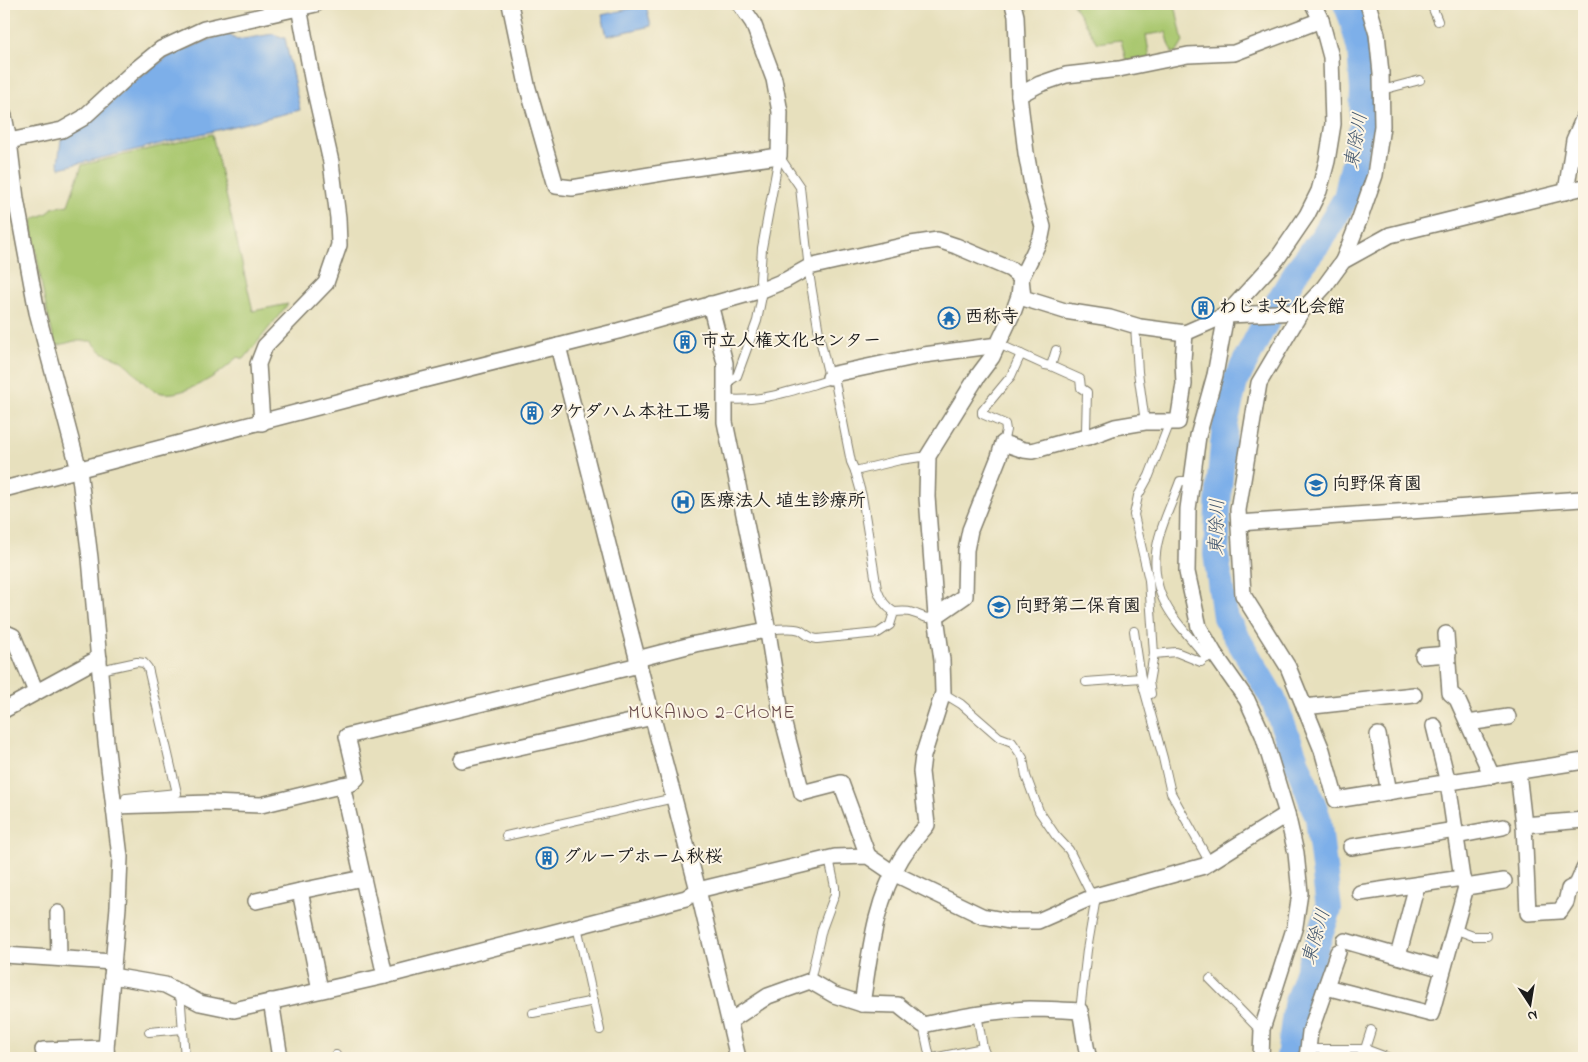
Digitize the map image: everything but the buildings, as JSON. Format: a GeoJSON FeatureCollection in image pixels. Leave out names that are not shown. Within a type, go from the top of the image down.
{"type":"FeatureCollection","features":[{"type":"Feature","properties":{"kind":"street"},"geometry":{"type":"LineString","coordinates":[[9,141],[62,130],[83,118],[134,70],[162,49],[204,29],[316,4]]}},
{"type":"Feature","properties":{"kind":"street"},"geometry":{"type":"LineString","coordinates":[[510,4],[527,84],[556,186],[572,188],[779,156],[780,112],[774,79],[753,22],[740,4]]}},
{"type":"Feature","properties":{"kind":"street"},"geometry":{"type":"LineString","coordinates":[[862,1004],[874,928],[883,895],[901,857],[927,825],[922,772],[923,756],[943,693],[942,660],[936,616],[927,497],[928,456],[998,345],[1019,296],[1021,278],[1033,254],[1043,226],[1032,190],[1026,153],[1019,95],[1016,16],[1013,4]]}},
{"type":"Feature","properties":{"kind":"street"},"geometry":{"type":"LineString","coordinates":[[1260,1058],[1262,1029],[1295,926],[1300,893],[1296,852],[1287,814],[1263,735],[1247,700],[1210,655],[1199,627],[1187,572],[1188,509],[1198,436],[1215,375],[1226,315],[1277,259],[1307,215],[1319,191],[1327,161],[1333,124],[1331,57],[1321,20],[1313,4]]}},
{"type":"Feature","properties":{"kind":"street"},"geometry":{"type":"LineString","coordinates":[[1368,4],[1377,34],[1382,90],[1382,126],[1375,174],[1343,261],[1324,287],[1301,312],[1259,383],[1238,510],[1243,595],[1288,667],[1322,750],[1336,800],[1584,761]]}},
{"type":"Feature","properties":{"kind":"street"},"geometry":{"type":"LineString","coordinates":[[262,423],[258,364],[265,346],[326,283],[339,245],[338,218],[331,162],[312,78],[299,7]]}},
{"type":"Feature","properties":{"kind":"street"},"geometry":{"type":"LineString","coordinates":[[1019,95],[1040,84],[1066,75],[1119,69],[1188,55],[1234,53],[1321,20]]}},
{"type":"Feature","properties":{"kind":"street"},"geometry":{"type":"LineString","coordinates":[[4,116],[16,199],[37,312],[79,470],[90,558],[106,742],[120,857],[107,1053],[43,1050]]}},
{"type":"Feature","properties":{"kind":"street"},"geometry":{"type":"LineString","coordinates":[[1566,192],[1574,140],[1584,117]]}},
{"type":"Feature","properties":{"kind":"street"},"geometry":{"type":"LineString","coordinates":[[1343,261],[1390,235],[1584,188]]}},
{"type":"Feature","properties":{"kind":"street"},"geometry":{"type":"LineString","coordinates":[[4,490],[618,331],[762,290],[786,280],[809,267],[911,244],[938,240],[1010,269],[1021,278],[1024,298],[1065,311],[1110,318],[1135,326],[1185,333],[1226,315],[1301,312]]}},
{"type":"Feature","properties":{"kind":"street"},"geometry":{"type":"LineString","coordinates":[[710,304],[725,363],[725,422],[768,630],[781,713],[802,793],[841,783],[868,856],[893,873],[982,916],[1009,921],[1038,921],[1095,896],[1204,866],[1287,814]]}},
{"type":"Feature","properties":{"kind":"street"},"geometry":{"type":"LineString","coordinates":[[936,616],[965,596],[965,569],[970,530],[1004,443],[1032,451],[1088,437],[1116,427],[1145,422],[1178,422],[1184,384],[1185,333]]}},
{"type":"Feature","properties":{"kind":"street"},"geometry":{"type":"LineString","coordinates":[[830,377],[834,374],[924,355],[998,345]]}},
{"type":"Feature","properties":{"kind":"street"},"geometry":{"type":"LineString","coordinates":[[558,346],[698,890],[738,1058]]}},
{"type":"Feature","properties":{"kind":"street"},"geometry":{"type":"LineString","coordinates":[[1239,523],[1583,499]]}},
{"type":"Feature","properties":{"kind":"street"},"geometry":{"type":"LineString","coordinates":[[114,802],[261,805],[352,783],[357,778],[347,736],[638,662],[695,644],[768,630]]}},
{"type":"Feature","properties":{"kind":"street"},"geometry":{"type":"LineString","coordinates":[[4,632],[13,636],[36,692]]}},
{"type":"Feature","properties":{"kind":"street"},"geometry":{"type":"LineString","coordinates":[[1446,634],[1450,694],[1457,699],[1492,776]]}},
{"type":"Feature","properties":{"kind":"street"},"geometry":{"type":"LineString","coordinates":[[1423,656],[1448,654]]}},
{"type":"Feature","properties":{"kind":"street"},"geometry":{"type":"LineString","coordinates":[[4,710],[36,692],[100,664]]}},
{"type":"Feature","properties":{"kind":"street"},"geometry":{"type":"LineString","coordinates":[[1304,707],[1414,695]]}},
{"type":"Feature","properties":{"kind":"street"},"geometry":{"type":"LineString","coordinates":[[461,760],[653,717]]}},
{"type":"Feature","properties":{"kind":"street"},"geometry":{"type":"LineString","coordinates":[[1468,723],[1508,717]]}},
{"type":"Feature","properties":{"kind":"street"},"geometry":{"type":"LineString","coordinates":[[1326,987],[1431,1014],[1454,929],[1464,882],[1448,783],[1434,726]]}},
{"type":"Feature","properties":{"kind":"street"},"geometry":{"type":"LineString","coordinates":[[1378,735],[1388,792]]}},
{"type":"Feature","properties":{"kind":"street"},"geometry":{"type":"LineString","coordinates":[[1518,772],[1524,825],[1528,913],[1560,912],[1566,902],[1569,890],[1577,885],[1584,869]]}},
{"type":"Feature","properties":{"kind":"street"},"geometry":{"type":"LineString","coordinates":[[342,785],[385,976]]}},
{"type":"Feature","properties":{"kind":"street"},"geometry":{"type":"LineString","coordinates":[[1524,825],[1584,820]]}},
{"type":"Feature","properties":{"kind":"street"},"geometry":{"type":"LineString","coordinates":[[1351,847],[1503,827]]}},
{"type":"Feature","properties":{"kind":"street"},"geometry":{"type":"LineString","coordinates":[[4,955],[59,958],[113,969],[165,985],[200,1002],[234,1010],[385,976],[686,898],[698,890],[829,858],[868,856]]}},
{"type":"Feature","properties":{"kind":"street"},"geometry":{"type":"LineString","coordinates":[[256,900],[363,878]]}},
{"type":"Feature","properties":{"kind":"street"},"geometry":{"type":"LineString","coordinates":[[1360,893],[1464,882],[1504,881]]}},
{"type":"Feature","properties":{"kind":"street"},"geometry":{"type":"LineString","coordinates":[[1398,956],[1417,886]]}},
{"type":"Feature","properties":{"kind":"street"},"geometry":{"type":"LineString","coordinates":[[300,891],[320,990]]}},
{"type":"Feature","properties":{"kind":"street"},"geometry":{"type":"LineString","coordinates":[[58,913],[59,958]]}},
{"type":"Feature","properties":{"kind":"street"},"geometry":{"type":"LineString","coordinates":[[1307,1054],[1310,1032],[1342,947],[1398,956],[1443,969]]}},
{"type":"Feature","properties":{"kind":"street"},"geometry":{"type":"LineString","coordinates":[[730,1021],[768,996],[810,981],[834,995],[862,1004],[898,1005],[923,1025],[977,1014],[1029,1009],[1080,1011],[1085,1047],[1089,1058]]}},
{"type":"Feature","properties":{"kind":"street"},"geometry":{"type":"LineString","coordinates":[[271,1001],[280,1058]]}},
{"type":"Feature","properties":{"kind":"lane"},"geometry":{"type":"LineString","coordinates":[[1431,4],[1438,21]]}},
{"type":"Feature","properties":{"kind":"lane"},"geometry":{"type":"LineString","coordinates":[[1382,90],[1420,80]]}},
{"type":"Feature","properties":{"kind":"lane"},"geometry":{"type":"LineString","coordinates":[[779,156],[800,187],[809,267],[824,358],[830,377],[835,382],[850,462],[855,471],[862,496],[879,595],[888,609],[894,612],[906,610],[927,618],[936,616]]}},
{"type":"Feature","properties":{"kind":"lane"},"geometry":{"type":"LineString","coordinates":[[779,156],[762,248],[761,304],[756,328],[737,376],[725,392],[742,401],[769,396],[820,382],[830,377]]}},
{"type":"Feature","properties":{"kind":"lane"},"geometry":{"type":"LineString","coordinates":[[1135,326],[1138,372],[1145,422]]}},
{"type":"Feature","properties":{"kind":"lane"},"geometry":{"type":"LineString","coordinates":[[998,345],[1080,379],[1081,388],[1087,392],[1086,430],[1088,437]]}},
{"type":"Feature","properties":{"kind":"lane"},"geometry":{"type":"LineString","coordinates":[[1052,366],[1056,350]]}},
{"type":"Feature","properties":{"kind":"lane"},"geometry":{"type":"LineString","coordinates":[[1004,443],[1005,424],[982,414],[982,411],[1011,376],[1021,354]]}},
{"type":"Feature","properties":{"kind":"lane"},"geometry":{"type":"LineString","coordinates":[[1152,694],[1149,682],[1154,654],[1149,580],[1134,515],[1138,496],[1149,476],[1170,422]]}},
{"type":"Feature","properties":{"kind":"lane"},"geometry":{"type":"LineString","coordinates":[[855,471],[900,460],[928,456]]}},
{"type":"Feature","properties":{"kind":"lane"},"geometry":{"type":"LineString","coordinates":[[1154,654],[1176,652],[1201,662],[1210,655],[1168,608],[1162,598],[1154,563],[1160,532],[1180,481],[1192,481]]}},
{"type":"Feature","properties":{"kind":"lane"},"geometry":{"type":"LineString","coordinates":[[768,630],[796,629],[817,640],[878,633],[890,625],[894,612]]}},
{"type":"Feature","properties":{"kind":"lane"},"geometry":{"type":"LineString","coordinates":[[1134,631],[1141,678],[1171,793],[1210,863]]}},
{"type":"Feature","properties":{"kind":"lane"},"geometry":{"type":"LineString","coordinates":[[100,664],[137,662],[144,663],[148,668],[177,793],[114,802]]}},
{"type":"Feature","properties":{"kind":"lane"},"geometry":{"type":"LineString","coordinates":[[1086,682],[1141,678]]}},
{"type":"Feature","properties":{"kind":"lane"},"geometry":{"type":"LineString","coordinates":[[943,693],[961,704],[999,737],[1012,742],[1023,758],[1026,776],[1039,811],[1056,836],[1069,850],[1089,890],[1095,896],[1080,1011]]}},
{"type":"Feature","properties":{"kind":"lane"},"geometry":{"type":"LineString","coordinates":[[506,836],[674,798]]}},
{"type":"Feature","properties":{"kind":"lane"},"geometry":{"type":"LineString","coordinates":[[810,981],[822,929],[836,888],[829,858]]}},
{"type":"Feature","properties":{"kind":"lane"},"geometry":{"type":"LineString","coordinates":[[577,926],[600,1030]]}},
{"type":"Feature","properties":{"kind":"lane"},"geometry":{"type":"LineString","coordinates":[[1454,929],[1473,936],[1487,936]]}},
{"type":"Feature","properties":{"kind":"lane"},"geometry":{"type":"LineString","coordinates":[[1210,979],[1256,1026],[1262,1029]]}},
{"type":"Feature","properties":{"kind":"lane"},"geometry":{"type":"LineString","coordinates":[[180,992],[185,1058]]}},
{"type":"Feature","properties":{"kind":"lane"},"geometry":{"type":"LineString","coordinates":[[533,1013],[594,1001]]}},
{"type":"Feature","properties":{"kind":"lane"},"geometry":{"type":"LineString","coordinates":[[977,1014],[983,1048],[988,1058]]}},
{"type":"Feature","properties":{"kind":"lane"},"geometry":{"type":"LineString","coordinates":[[923,1025],[932,1058],[983,1048]]}},
{"type":"Feature","properties":{"kind":"lane"},"geometry":{"type":"LineString","coordinates":[[149,1032],[183,1029]]}},
{"type":"Feature","properties":{"kind":"lane"},"geometry":{"type":"LineString","coordinates":[[1365,1049],[1371,1030]]}},
{"type":"Feature","properties":{"kind":"lane"},"geometry":{"type":"LineString","coordinates":[[1307,1054],[1365,1049],[1389,1058]]}},
{"type":"Feature","properties":{"kind":"green space"},"geometry":{"type":"Polygon","coordinates":[[[1073,4],[1175,4],[1183,42],[1177,52],[1172,53],[1166,32],[1146,35],[1150,58],[1126,61],[1121,40],[1097,43],[1073,4]]]}},
{"type":"Feature","properties":{"kind":"green space"},"geometry":{"type":"Polygon","coordinates":[[[212,134],[253,311],[288,304],[244,359],[237,357],[223,370],[192,388],[162,393],[151,388],[123,362],[102,352],[91,341],[74,341],[56,346],[45,301],[32,224],[33,219],[48,213],[52,208],[68,205],[82,165],[212,134]]]}},
{"type":"Feature","properties":{"kind":"water"},"geometry":{"type":"Polygon","coordinates":[[[646,5],[651,26],[607,36],[602,15],[646,5]]]}},
{"type":"Feature","properties":{"kind":"water"},"geometry":{"type":"Polygon","coordinates":[[[226,33],[237,40],[273,34],[285,38],[300,110],[60,168],[58,163],[61,140],[90,123],[128,86],[169,56],[226,33]]]}},
{"type":"Feature","properties":{"kind":"waterway","name":"東除川"},"geometry":{"type":"LineString","coordinates":[[1289,1058],[1296,1005],[1329,909],[1318,818],[1273,699],[1225,617],[1216,554],[1219,488],[1225,425],[1235,382],[1262,329],[1298,269],[1323,237],[1346,198],[1362,126],[1363,90],[1360,50],[1346,4]]}},
{"type":"Feature","properties":{"kind":"place","name":"わじま文化会館"},"geometry":{"type":"Point","coordinates":[1203,308]}},
{"type":"Feature","properties":{"kind":"place","name":"西称寺"},"geometry":{"type":"Point","coordinates":[949,318]}},
{"type":"Feature","properties":{"kind":"place","name":"市立人権文化センター"},"geometry":{"type":"Point","coordinates":[685,342]}},
{"type":"Feature","properties":{"kind":"place","name":"タケダハム本社工場"},"geometry":{"type":"Point","coordinates":[532,413]}},
{"type":"Feature","properties":{"kind":"place","name":"向野保育園"},"geometry":{"type":"Point","coordinates":[1316,485]}},
{"type":"Feature","properties":{"kind":"place","name":"医療法人 埴生診療所"},"geometry":{"type":"Point","coordinates":[683,502]}},
{"type":"Feature","properties":{"kind":"place","name":"向野第二保育園"},"geometry":{"type":"Point","coordinates":[999,607]}},
{"type":"Feature","properties":{"kind":"place","name":"グループホーム秋桜"},"geometry":{"type":"Point","coordinates":[547,858]}},
{"type":"Feature","properties":{"kind":"district","name":"MUKAINO 2-CHOME"},"geometry":{"type":"Point","coordinates":[712,713]}}]}
